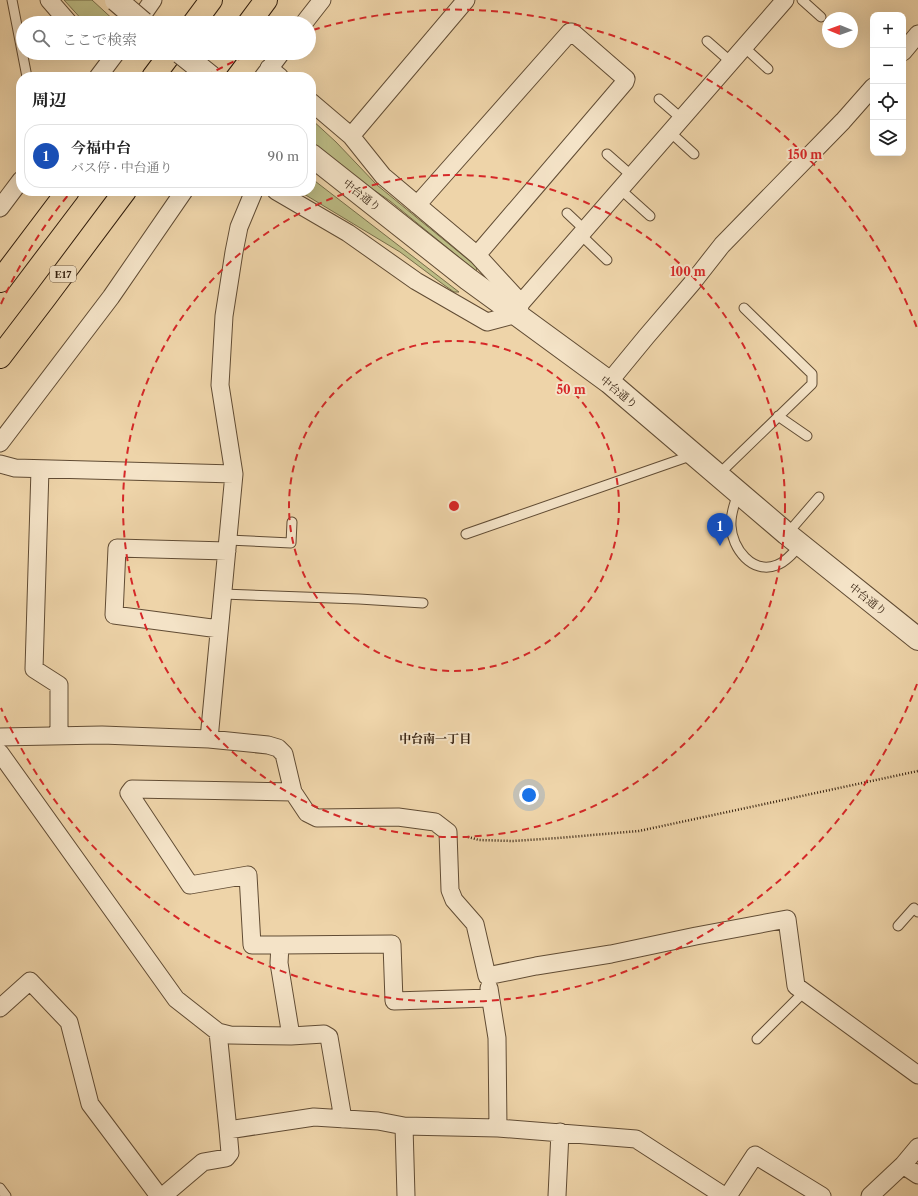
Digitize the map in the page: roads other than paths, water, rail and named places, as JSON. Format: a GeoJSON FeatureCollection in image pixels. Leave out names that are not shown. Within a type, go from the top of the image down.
{"type":"FeatureCollection","features":[{"type":"Feature","properties":{"kind":"highway"},"geometry":{"type":"LineString","coordinates":[[199,16],[211,0]]}},
{"type":"Feature","properties":{"kind":"highway"},"geometry":{"type":"LineString","coordinates":[[254,16],[266,0]]}},
{"type":"Feature","properties":{"kind":"highway"},"geometry":{"type":"LineString","coordinates":[[157,72],[166,60]]}},
{"type":"Feature","properties":{"kind":"highway"},"geometry":{"type":"LineString","coordinates":[[214,72],[222,60]]}},
{"type":"Feature","properties":{"kind":"highway"},"geometry":{"type":"LineString","coordinates":[[0,281],[64,196]]}},
{"type":"Feature","properties":{"kind":"highway","name":"E17"},"geometry":{"type":"LineString","coordinates":[[0,356],[121,196]]}},
{"type":"Feature","properties":{"kind":"street"},"geometry":{"type":"LineString","coordinates":[[49,0],[63,16]]}},
{"type":"Feature","properties":{"kind":"street"},"geometry":{"type":"LineString","coordinates":[[116,0],[135,16]]}},
{"type":"Feature","properties":{"kind":"street"},"geometry":{"type":"LineString","coordinates":[[142,16],[153,0]]}},
{"type":"Feature","properties":{"kind":"street"},"geometry":{"type":"LineString","coordinates":[[309,16],[322,0]]}},
{"type":"Feature","properties":{"kind":"street"},"geometry":{"type":"LineString","coordinates":[[351,136],[466,0]]}},
{"type":"Feature","properties":{"kind":"street"},"geometry":{"type":"LineString","coordinates":[[285,196],[348,233],[416,281],[487,322],[519,309],[620,189],[744,47],[780,2]]}},
{"type":"Feature","properties":{"kind":"street"},"geometry":{"type":"LineString","coordinates":[[417,205],[570,32],[572,32],[626,79],[625,82],[477,255]]}},
{"type":"Feature","properties":{"kind":"street"},"geometry":{"type":"LineString","coordinates":[[906,48],[918,34]]}},
{"type":"Feature","properties":{"kind":"street"},"geometry":{"type":"LineString","coordinates":[[101,72],[107,60]]}},
{"type":"Feature","properties":{"kind":"street"},"geometry":{"type":"LineString","coordinates":[[189,60],[204,72]]}},
{"type":"Feature","properties":{"kind":"street"},"geometry":{"type":"LineString","coordinates":[[272,72],[278,60]]}},
{"type":"Feature","properties":{"kind":"street"},"geometry":{"type":"LineString","coordinates":[[609,382],[693,282],[722,244],[843,121],[870,90]]}},
{"type":"Feature","properties":{"kind":"street"},"geometry":{"type":"LineString","coordinates":[[316,106],[351,136],[383,176],[477,255],[519,309]]}},
{"type":"Feature","properties":{"kind":"street","name":"中台通り"},"geometry":{"type":"LineString","coordinates":[[316,160],[468,279],[519,309],[609,382],[794,540],[918,639]]}},
{"type":"Feature","properties":{"kind":"street"},"geometry":{"type":"LineString","coordinates":[[0,208],[16,187]]}},
{"type":"Feature","properties":{"kind":"street"},"geometry":{"type":"LineString","coordinates":[[0,443],[111,297],[181,196]]}},
{"type":"Feature","properties":{"kind":"street"},"geometry":{"type":"LineString","coordinates":[[209,740],[234,474],[220,385],[224,316],[239,227],[252,196]]}},
{"type":"Feature","properties":{"kind":"street"},"geometry":{"type":"LineString","coordinates":[[0,464],[15,468],[234,474]]}},
{"type":"Feature","properties":{"kind":"street"},"geometry":{"type":"LineString","coordinates":[[40,469],[34,669],[59,685],[59,736]]}},
{"type":"Feature","properties":{"kind":"street"},"geometry":{"type":"LineString","coordinates":[[219,629],[114,615],[117,548],[228,546]]}},
{"type":"Feature","properties":{"kind":"street"},"geometry":{"type":"LineString","coordinates":[[0,737],[102,735],[209,740],[268,745],[278,748],[284,754],[293,792],[306,814],[317,818],[398,818],[434,822],[448,832],[450,890],[454,900],[475,924],[487,976],[496,1038],[498,1128]]}},
{"type":"Feature","properties":{"kind":"street"},"geometry":{"type":"LineString","coordinates":[[0,753],[176,999],[218,1032],[230,1035],[291,1036],[324,1034],[329,1037],[343,1119]]}},
{"type":"Feature","properties":{"kind":"street"},"geometry":{"type":"LineString","coordinates":[[293,792],[132,789],[130,793],[190,885],[248,875],[252,945],[392,944],[394,1001],[490,998]]}},
{"type":"Feature","properties":{"kind":"street"},"geometry":{"type":"LineString","coordinates":[[487,976],[536,966],[611,954],[786,919],[796,986],[918,1075]]}},
{"type":"Feature","properties":{"kind":"street"},"geometry":{"type":"LineString","coordinates":[[280,945],[279,963],[291,1036]]}},
{"type":"Feature","properties":{"kind":"street"},"geometry":{"type":"LineString","coordinates":[[0,1008],[30,981],[69,1022],[90,1104],[160,1196]]}},
{"type":"Feature","properties":{"kind":"street"},"geometry":{"type":"LineString","coordinates":[[163,1196],[204,1162],[226,1158],[230,1154],[218,1032]]}},
{"type":"Feature","properties":{"kind":"street"},"geometry":{"type":"LineString","coordinates":[[228,1130],[314,1117],[378,1121],[404,1126],[498,1128],[636,1139],[724,1196]]}},
{"type":"Feature","properties":{"kind":"street"},"geometry":{"type":"LineString","coordinates":[[404,1126],[406,1196]]}},
{"type":"Feature","properties":{"kind":"street"},"geometry":{"type":"LineString","coordinates":[[557,1196],[560,1132]]}},
{"type":"Feature","properties":{"kind":"street"},"geometry":{"type":"LineString","coordinates":[[870,1196],[903,1165],[918,1147]]}},
{"type":"Feature","properties":{"kind":"street"},"geometry":{"type":"LineString","coordinates":[[728,1196],[755,1156],[822,1196]]}},
{"type":"Feature","properties":{"kind":"street"},"geometry":{"type":"LineString","coordinates":[[903,1165],[918,1176]]}},
{"type":"Feature","properties":{"kind":"lane"},"geometry":{"type":"LineString","coordinates":[[12,0],[16,21]]}},
{"type":"Feature","properties":{"kind":"lane"},"geometry":{"type":"LineString","coordinates":[[802,0],[821,17]]}},
{"type":"Feature","properties":{"kind":"lane"},"geometry":{"type":"LineString","coordinates":[[707,41],[731,62]]}},
{"type":"Feature","properties":{"kind":"lane"},"geometry":{"type":"LineString","coordinates":[[744,47],[768,69]]}},
{"type":"Feature","properties":{"kind":"lane"},"geometry":{"type":"LineString","coordinates":[[24,60],[26,72]]}},
{"type":"Feature","properties":{"kind":"lane"},"geometry":{"type":"LineString","coordinates":[[659,99],[682,119]]}},
{"type":"Feature","properties":{"kind":"lane"},"geometry":{"type":"LineString","coordinates":[[670,132],[694,154]]}},
{"type":"Feature","properties":{"kind":"lane"},"geometry":{"type":"LineString","coordinates":[[607,154],[632,176]]}},
{"type":"Feature","properties":{"kind":"lane"},"geometry":{"type":"LineString","coordinates":[[620,189],[650,216]]}},
{"type":"Feature","properties":{"kind":"lane"},"geometry":{"type":"LineString","coordinates":[[567,212],[607,260]]}},
{"type":"Feature","properties":{"kind":"lane"},"geometry":{"type":"LineString","coordinates":[[718,475],[812,384],[812,374],[744,308]]}},
{"type":"Feature","properties":{"kind":"lane"},"geometry":{"type":"LineString","coordinates":[[778,416],[807,436]]}},
{"type":"Feature","properties":{"kind":"lane"},"geometry":{"type":"LineString","coordinates":[[466,534],[694,454]]}},
{"type":"Feature","properties":{"kind":"lane"},"geometry":{"type":"LineString","coordinates":[[738,493],[732,512],[731,524],[731,533],[734,542],[740,553],[749,562],[758,566],[767,567],[777,565],[784,561],[794,540],[819,497]]}},
{"type":"Feature","properties":{"kind":"lane"},"geometry":{"type":"LineString","coordinates":[[228,546],[291,543],[292,522]]}},
{"type":"Feature","properties":{"kind":"lane"},"geometry":{"type":"LineString","coordinates":[[223,594],[423,603]]}},
{"type":"Feature","properties":{"kind":"lane"},"geometry":{"type":"LineString","coordinates":[[898,926],[914,908],[918,912]]}},
{"type":"Feature","properties":{"kind":"lane"},"geometry":{"type":"LineString","coordinates":[[756,1039],[804,992]]}},
{"type":"Feature","properties":{"kind":"lane"},"geometry":{"type":"LineString","coordinates":[[0,1188],[6,1196]]}},
{"type":"Feature","properties":{"kind":"place","name":"今福中台"},"geometry":{"type":"Point","coordinates":[720,546]}},
{"type":"Feature","properties":{"kind":"district","name":"中台南一丁目"},"geometry":{"type":"Point","coordinates":[435,738]}}]}
